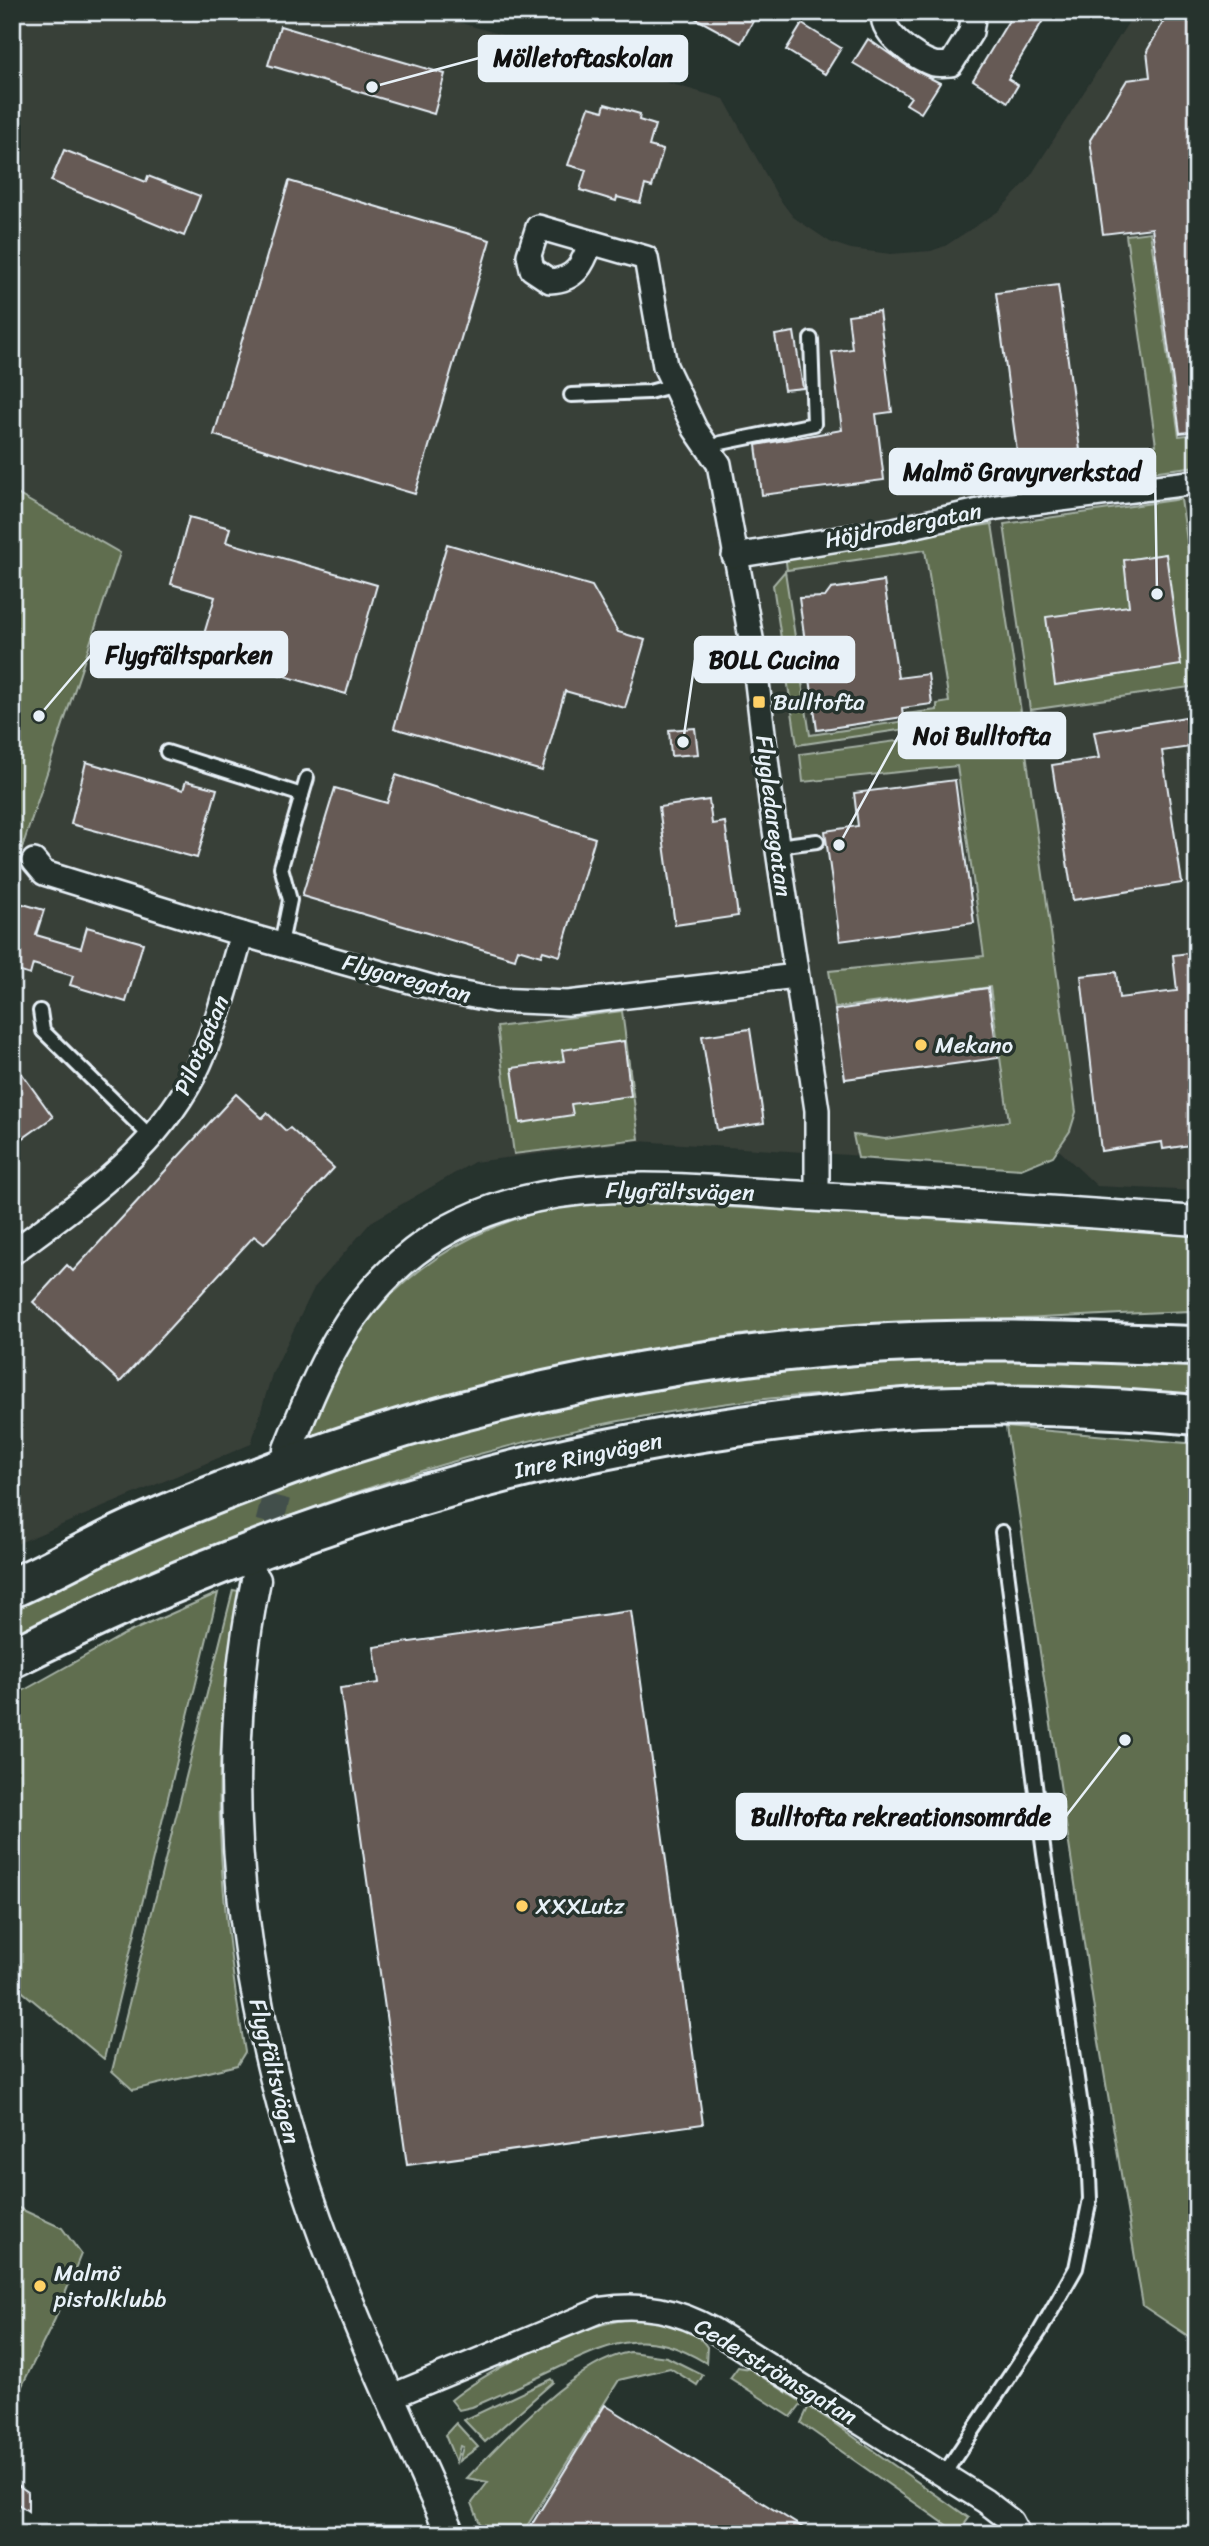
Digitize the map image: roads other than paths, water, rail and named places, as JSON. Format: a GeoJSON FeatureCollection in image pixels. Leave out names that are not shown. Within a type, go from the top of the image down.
{"type":"FeatureCollection","features":[{"type":"Feature","properties":{"kind":"highway"},"geometry":{"type":"LineString","coordinates":[[18,1583],[120,1535],[308,1459],[400,1429],[569,1386],[743,1356],[890,1343],[1041,1341],[1197,1346]]}},
{"type":"Feature","properties":{"kind":"highway","name":"Inre Ringvägen"},"geometry":{"type":"LineString","coordinates":[[12,1658],[136,1598],[219,1563],[371,1509],[620,1446],[728,1427],[919,1407],[1112,1408],[1197,1415]]}},
{"type":"Feature","properties":{"kind":"highway"},"geometry":{"type":"LineString","coordinates":[[12,1677],[108,1628],[136,1598]]}},
{"type":"Feature","properties":{"kind":"street"},"geometry":{"type":"LineString","coordinates":[[884,12],[881,21],[888,35],[933,64],[951,64],[971,32],[974,12]]}},
{"type":"Feature","properties":{"kind":"street","name":"Flygledaregatan"},"geometry":{"type":"LineString","coordinates":[[591,242],[646,258],[665,366],[695,429],[719,464],[752,649],[777,846],[817,1110],[817,1198]]}},
{"type":"Feature","properties":{"kind":"street","name":"Höjdrodergatan"},"geometry":{"type":"LineString","coordinates":[[734,556],[894,530],[997,508],[1197,482]]}},
{"type":"Feature","properties":{"kind":"street","name":"Flygaregatan"},"geometry":{"type":"LineString","coordinates":[[34,861],[44,873],[242,934],[442,990],[485,999],[568,1003],[796,976]]}},
{"type":"Feature","properties":{"kind":"street","name":"Pilotgatan"},"geometry":{"type":"LineString","coordinates":[[12,1253],[111,1179],[152,1138],[194,1075],[242,934]]}},
{"type":"Feature","properties":{"kind":"street","name":"Flygfältsvägen"},"geometry":{"type":"LineString","coordinates":[[288,1449],[324,1360],[359,1306],[414,1253],[465,1220],[512,1202],[566,1192],[627,1187],[743,1191],[817,1198],[1197,1221]]}},
{"type":"Feature","properties":{"kind":"street","name":"Flygfältsvägen"},"geometry":{"type":"LineString","coordinates":[[256,1580],[240,1685],[235,1768],[242,1900],[249,1958],[271,2068],[327,2247],[451,2534]]}},
{"type":"Feature","properties":{"kind":"street","name":"Cederströmsgatan"},"geometry":{"type":"LineString","coordinates":[[390,2397],[603,2309],[643,2306],[679,2314],[706,2326],[944,2474],[1004,2514],[1018,2534]]}},
{"type":"Feature","properties":{"kind":"lane"},"geometry":{"type":"LineString","coordinates":[[710,450],[720,443],[814,424],[811,339]]}},
{"type":"Feature","properties":{"kind":"lane"},"geometry":{"type":"LineString","coordinates":[[571,395],[649,392],[675,385]]}},
{"type":"Feature","properties":{"kind":"lane"},"geometry":{"type":"LineString","coordinates":[[167,752],[302,795]]}},
{"type":"Feature","properties":{"kind":"lane"},"geometry":{"type":"LineString","coordinates":[[281,944],[290,900],[281,867],[307,778]]}},
{"type":"Feature","properties":{"kind":"lane"},"geometry":{"type":"LineString","coordinates":[[777,846],[817,841]]}},
{"type":"Feature","properties":{"kind":"lane"},"geometry":{"type":"LineString","coordinates":[[40,1011],[43,1031],[152,1138]]}},
{"type":"Feature","properties":{"kind":"lane"},"geometry":{"type":"LineString","coordinates":[[944,2474],[1060,2300],[1083,2244],[1090,2199],[1088,2153],[1044,1854],[1002,1532]]}},
{"type":"Feature","properties":{"kind":"tunnel"},"geometry":{"type":"LineString","coordinates":[[259,1564],[287,1454]]}},
{"type":"Feature","properties":{"kind":"place","name":"Mölletoftaskolan"},"geometry":{"type":"Point","coordinates":[372,87]}},
{"type":"Feature","properties":{"kind":"place","name":"Malmö Gravyrverkstad"},"geometry":{"type":"Point","coordinates":[1157,594]}},
{"type":"Feature","properties":{"kind":"place","name":"Bulltofta"},"geometry":{"type":"Point","coordinates":[759,702]}},
{"type":"Feature","properties":{"kind":"place","name":"Flygfältsparken"},"geometry":{"type":"Point","coordinates":[39,716]}},
{"type":"Feature","properties":{"kind":"place","name":"BOLL Cucina"},"geometry":{"type":"Point","coordinates":[683,742]}},
{"type":"Feature","properties":{"kind":"place","name":"Noi Bulltofta"},"geometry":{"type":"Point","coordinates":[839,845]}},
{"type":"Feature","properties":{"kind":"place","name":"Mekano"},"geometry":{"type":"Point","coordinates":[921,1045]}},
{"type":"Feature","properties":{"kind":"place","name":"Bulltofta rekreationsområde"},"geometry":{"type":"Point","coordinates":[1125,1740]}},
{"type":"Feature","properties":{"kind":"place","name":"XXXLutz"},"geometry":{"type":"Point","coordinates":[522,1906]}},
{"type":"Feature","properties":{"kind":"place","name":"Malmö pistolklubb"},"geometry":{"type":"Point","coordinates":[40,2286]}}]}
